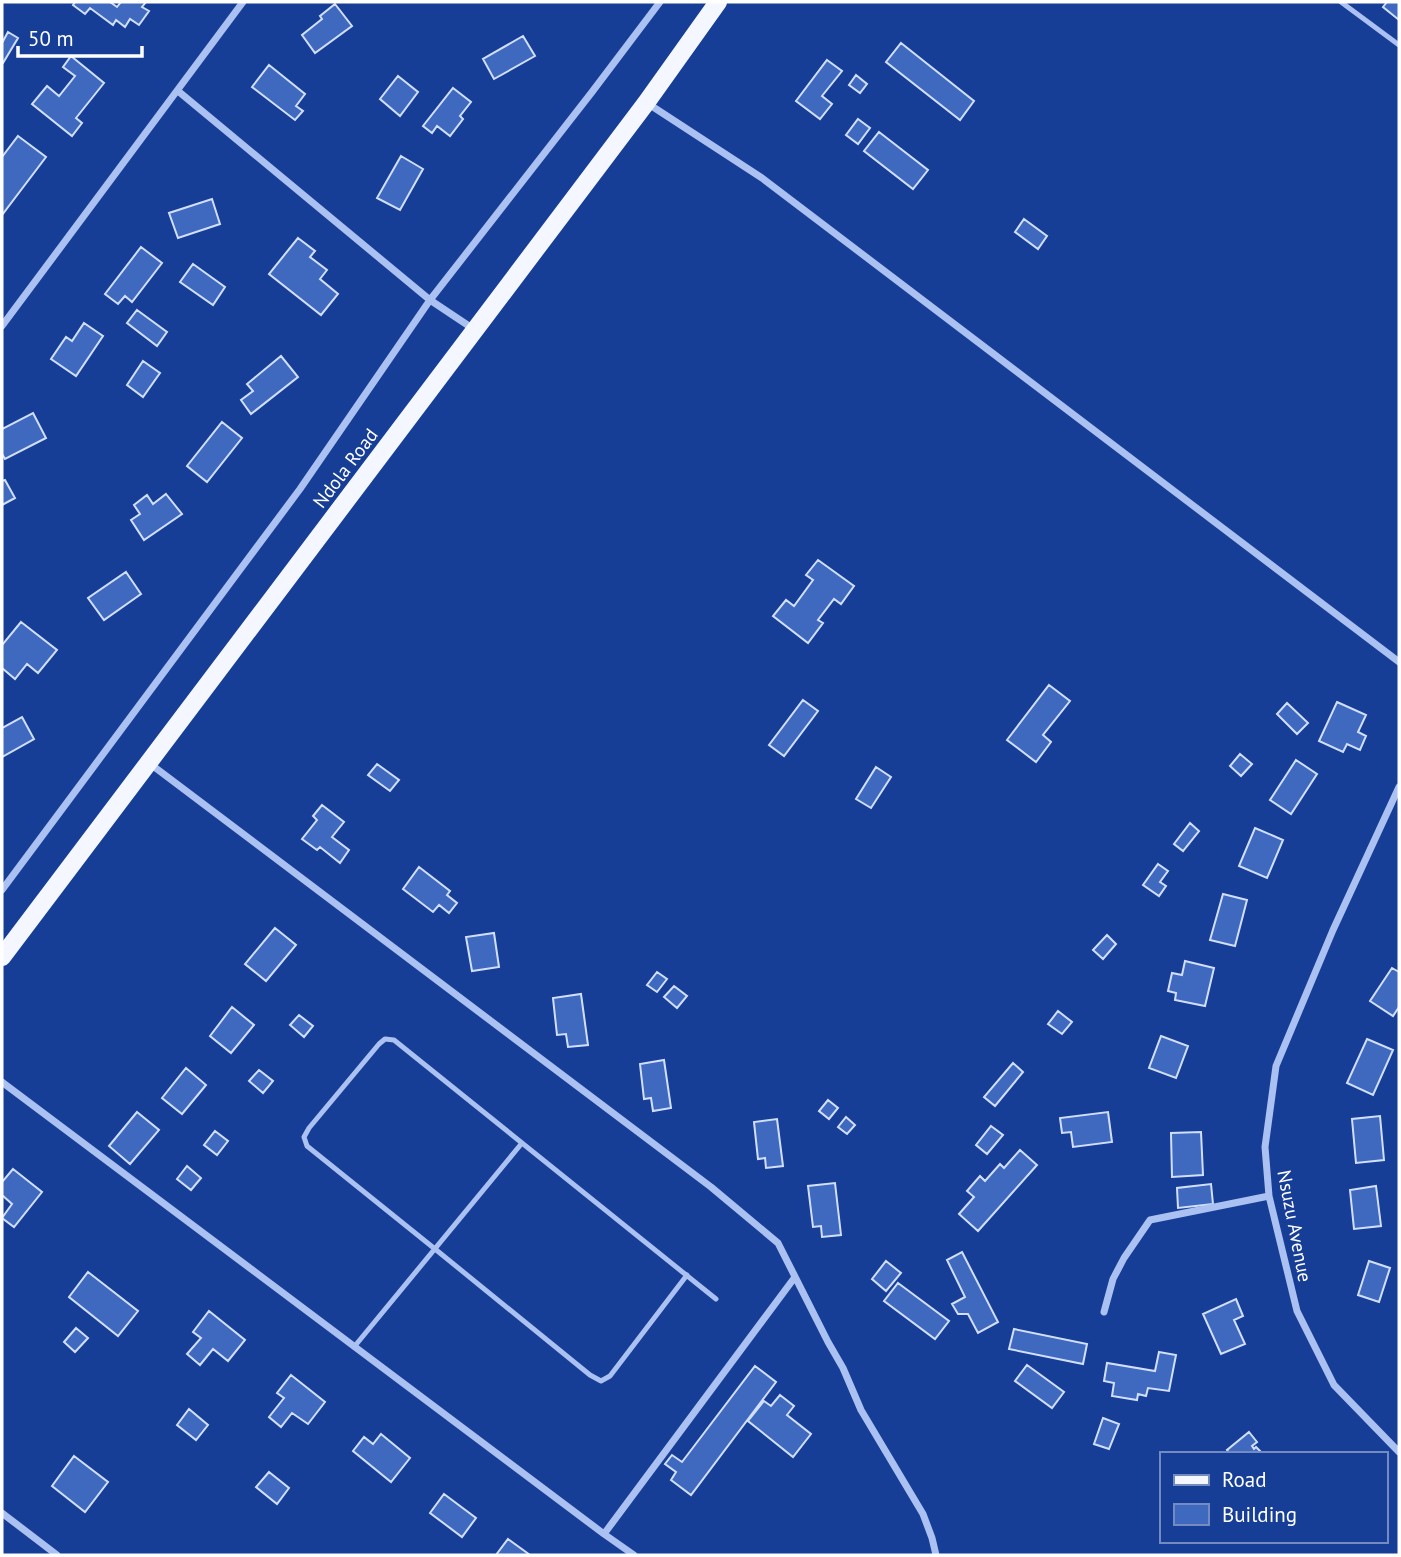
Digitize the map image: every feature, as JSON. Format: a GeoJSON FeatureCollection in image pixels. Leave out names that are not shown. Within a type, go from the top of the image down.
{"type":"FeatureCollection","features":[{"type":"Feature","properties":{"kind":"main road","name":"Ndola Road"},"geometry":{"type":"LineString","coordinates":[[2,957],[646,103],[718,2]]}},
{"type":"Feature","properties":{"kind":"street"},"geometry":{"type":"LineString","coordinates":[[2,326],[243,2]]}},
{"type":"Feature","properties":{"kind":"street"},"geometry":{"type":"LineString","coordinates":[[2,890],[300,489],[430,300],[660,2]]}},
{"type":"Feature","properties":{"kind":"street"},"geometry":{"type":"LineString","coordinates":[[178,91],[430,300],[475,330]]}},
{"type":"Feature","properties":{"kind":"street"},"geometry":{"type":"LineString","coordinates":[[646,103],[773,186],[1399,662]]}},
{"type":"Feature","properties":{"kind":"street"},"geometry":{"type":"LineString","coordinates":[[149,763],[711,1187],[778,1243],[843,1368],[861,1410],[923,1514],[936,1555]]}},
{"type":"Feature","properties":{"kind":"street","name":"Nsuzu Avenue"},"geometry":{"type":"LineString","coordinates":[[1399,787],[1276,1066],[1265,1147],[1269,1196],[1297,1311],[1334,1385],[1399,1452]]}},
{"type":"Feature","properties":{"kind":"street"},"geometry":{"type":"LineString","coordinates":[[2,1082],[634,1555]]}},
{"type":"Feature","properties":{"kind":"street"},"geometry":{"type":"LineString","coordinates":[[1104,1312],[1113,1279],[1150,1220],[1269,1196]]}},
{"type":"Feature","properties":{"kind":"street"},"geometry":{"type":"LineString","coordinates":[[604,1534],[795,1277]]}},
{"type":"Feature","properties":{"kind":"street"},"geometry":{"type":"LineString","coordinates":[[2,1513],[57,1555]]}},
{"type":"Feature","properties":{"kind":"lane"},"geometry":{"type":"LineString","coordinates":[[1341,2],[1399,46]]}},
{"type":"Feature","properties":{"kind":"lane"},"geometry":{"type":"LineString","coordinates":[[687,1275],[610,1376],[601,1381],[590,1375],[307,1146],[304,1137],[379,1044],[385,1040],[394,1040],[687,1275],[716,1299]]}},
{"type":"Feature","properties":{"kind":"lane"},"geometry":{"type":"LineString","coordinates":[[354,1347],[522,1143]]}},
{"type":"Feature","properties":{"kind":"building"},"geometry":{"type":"Polygon","coordinates":[[[75,2],[110,2],[117,7],[121,2],[146,2],[142,7],[149,11],[139,25],[130,19],[125,27],[116,20],[113,25],[90,8],[85,14],[73,5],[75,2]]]}},
{"type":"Feature","properties":{"kind":"building"},"geometry":{"type":"Polygon","coordinates":[[[1387,2],[1399,2],[1399,20],[1383,7],[1387,2]]]}},
{"type":"Feature","properties":{"kind":"building"},"geometry":{"type":"Polygon","coordinates":[[[335,4],[352,26],[315,53],[302,35],[335,4]]]}},
{"type":"Feature","properties":{"kind":"building"},"geometry":{"type":"Polygon","coordinates":[[[8,32],[18,38],[2,63],[2,43],[8,32]]]}},
{"type":"Feature","properties":{"kind":"building"},"geometry":{"type":"Polygon","coordinates":[[[523,36],[535,56],[494,79],[483,59],[523,36]]]}},
{"type":"Feature","properties":{"kind":"building"},"geometry":{"type":"Polygon","coordinates":[[[901,43],[974,101],[960,120],[886,62],[901,43]]]}},
{"type":"Feature","properties":{"kind":"building"},"geometry":{"type":"Polygon","coordinates":[[[71,56],[104,83],[76,118],[82,123],[72,136],[32,104],[47,86],[59,96],[75,76],[63,67],[71,56]]]}},
{"type":"Feature","properties":{"kind":"building"},"geometry":{"type":"Polygon","coordinates":[[[827,60],[842,71],[822,96],[832,104],[820,119],[796,101],[827,60]]]}},
{"type":"Feature","properties":{"kind":"building"},"geometry":{"type":"Polygon","coordinates":[[[269,65],[305,94],[296,106],[303,111],[295,120],[252,87],[269,65]]]}},
{"type":"Feature","properties":{"kind":"building"},"geometry":{"type":"Polygon","coordinates":[[[856,75],[867,84],[860,93],[849,85],[856,75]]]}},
{"type":"Feature","properties":{"kind":"building"},"geometry":{"type":"Polygon","coordinates":[[[398,76],[418,92],[400,116],[380,99],[398,76]]]}},
{"type":"Feature","properties":{"kind":"building"},"geometry":{"type":"Polygon","coordinates":[[[453,88],[471,102],[460,116],[463,119],[450,136],[437,126],[432,133],[423,126],[453,88]]]}},
{"type":"Feature","properties":{"kind":"building"},"geometry":{"type":"Polygon","coordinates":[[[858,119],[870,128],[858,144],[846,135],[858,119]]]}},
{"type":"Feature","properties":{"kind":"building"},"geometry":{"type":"Polygon","coordinates":[[[879,132],[928,170],[913,189],[864,151],[879,132]]]}},
{"type":"Feature","properties":{"kind":"building"},"geometry":{"type":"Polygon","coordinates":[[[18,136],[46,157],[2,215],[2,157],[18,136]]]}},
{"type":"Feature","properties":{"kind":"building"},"geometry":{"type":"Polygon","coordinates":[[[401,156],[423,169],[400,210],[377,198],[401,156]]]}},
{"type":"Feature","properties":{"kind":"building"},"geometry":{"type":"Polygon","coordinates":[[[212,199],[220,224],[178,238],[169,213],[212,199]]]}},
{"type":"Feature","properties":{"kind":"building"},"geometry":{"type":"Polygon","coordinates":[[[1024,219],[1047,236],[1038,249],[1015,232],[1024,219]]]}},
{"type":"Feature","properties":{"kind":"building"},"geometry":{"type":"Polygon","coordinates":[[[298,238],[315,251],[310,257],[327,270],[320,279],[338,294],[321,315],[269,274],[298,238]]]}},
{"type":"Feature","properties":{"kind":"building"},"geometry":{"type":"Polygon","coordinates":[[[141,247],[162,263],[132,302],[125,296],[118,304],[105,294],[141,247]]]}},
{"type":"Feature","properties":{"kind":"building"},"geometry":{"type":"Polygon","coordinates":[[[193,264],[225,287],[213,305],[180,282],[193,264]]]}},
{"type":"Feature","properties":{"kind":"building"},"geometry":{"type":"Polygon","coordinates":[[[137,310],[167,332],[157,346],[127,323],[137,310]]]}},
{"type":"Feature","properties":{"kind":"building"},"geometry":{"type":"Polygon","coordinates":[[[84,323],[103,336],[76,376],[51,359],[66,337],[72,341],[84,323]]]}},
{"type":"Feature","properties":{"kind":"building"},"geometry":{"type":"Polygon","coordinates":[[[281,356],[298,377],[251,414],[241,400],[253,391],[247,384],[281,356]]]}},
{"type":"Feature","properties":{"kind":"building"},"geometry":{"type":"Polygon","coordinates":[[[143,361],[160,373],[143,397],[127,385],[143,361]]]}},
{"type":"Feature","properties":{"kind":"building"},"geometry":{"type":"Polygon","coordinates":[[[33,413],[46,438],[5,459],[2,454],[2,429],[33,413]]]}},
{"type":"Feature","properties":{"kind":"building"},"geometry":{"type":"Polygon","coordinates":[[[222,422],[242,438],[207,482],[187,466],[222,422]]]}},
{"type":"Feature","properties":{"kind":"building"},"geometry":{"type":"Polygon","coordinates":[[[5,480],[15,498],[2,505],[2,481],[5,480]]]}},
{"type":"Feature","properties":{"kind":"building"},"geometry":{"type":"Polygon","coordinates":[[[166,494],[182,514],[144,540],[131,520],[140,514],[134,505],[147,495],[153,504],[166,494]]]}},
{"type":"Feature","properties":{"kind":"building"},"geometry":{"type":"Polygon","coordinates":[[[818,560],[854,586],[841,604],[834,599],[818,620],[823,623],[808,643],[773,616],[786,600],[794,606],[813,580],[806,575],[818,560]]]}},
{"type":"Feature","properties":{"kind":"building"},"geometry":{"type":"Polygon","coordinates":[[[126,572],[141,594],[104,620],[88,598],[126,572]]]}},
{"type":"Feature","properties":{"kind":"building"},"geometry":{"type":"Polygon","coordinates":[[[21,622],[57,650],[38,673],[27,664],[15,679],[2,668],[2,645],[21,622]]]}},
{"type":"Feature","properties":{"kind":"building"},"geometry":{"type":"Polygon","coordinates":[[[1049,685],[1070,701],[1043,735],[1051,742],[1036,762],[1007,740],[1049,685]]]}},
{"type":"Feature","properties":{"kind":"building"},"geometry":{"type":"Polygon","coordinates":[[[803,700],[818,711],[784,756],[769,745],[803,700]]]}},
{"type":"Feature","properties":{"kind":"building"},"geometry":{"type":"Polygon","coordinates":[[[1337,702],[1366,715],[1358,732],[1366,736],[1360,750],[1347,744],[1343,752],[1319,741],[1337,702]]]}},
{"type":"Feature","properties":{"kind":"building"},"geometry":{"type":"Polygon","coordinates":[[[1287,703],[1308,723],[1297,734],[1277,714],[1287,703]]]}},
{"type":"Feature","properties":{"kind":"building"},"geometry":{"type":"Polygon","coordinates":[[[22,717],[34,739],[2,757],[2,728],[22,717]]]}},
{"type":"Feature","properties":{"kind":"building"},"geometry":{"type":"Polygon","coordinates":[[[1240,754],[1252,764],[1241,776],[1230,766],[1240,754]]]}},
{"type":"Feature","properties":{"kind":"building"},"geometry":{"type":"Polygon","coordinates":[[[1296,760],[1317,774],[1291,814],[1270,800],[1296,760]]]}},
{"type":"Feature","properties":{"kind":"building"},"geometry":{"type":"Polygon","coordinates":[[[377,764],[399,780],[390,791],[368,775],[377,764]]]}},
{"type":"Feature","properties":{"kind":"building"},"geometry":{"type":"Polygon","coordinates":[[[876,767],[891,777],[871,808],[856,799],[876,767]]]}},
{"type":"Feature","properties":{"kind":"building"},"geometry":{"type":"Polygon","coordinates":[[[322,805],[344,822],[332,837],[349,850],[340,863],[320,847],[317,850],[302,839],[317,820],[313,816],[322,805]]]}},
{"type":"Feature","properties":{"kind":"building"},"geometry":{"type":"Polygon","coordinates":[[[1190,823],[1199,831],[1183,851],[1174,844],[1190,823]]]}},
{"type":"Feature","properties":{"kind":"building"},"geometry":{"type":"Polygon","coordinates":[[[1255,828],[1283,840],[1267,878],[1239,866],[1255,828]]]}},
{"type":"Feature","properties":{"kind":"building"},"geometry":{"type":"Polygon","coordinates":[[[1158,864],[1168,871],[1160,882],[1166,886],[1159,896],[1143,885],[1158,864]]]}},
{"type":"Feature","properties":{"kind":"building"},"geometry":{"type":"Polygon","coordinates":[[[419,867],[450,891],[447,895],[457,903],[449,913],[439,905],[433,912],[403,889],[419,867]]]}},
{"type":"Feature","properties":{"kind":"building"},"geometry":{"type":"Polygon","coordinates":[[[1223,894],[1247,900],[1235,946],[1210,940],[1223,894]]]}},
{"type":"Feature","properties":{"kind":"building"},"geometry":{"type":"Polygon","coordinates":[[[275,928],[296,945],[266,981],[245,964],[275,928]]]}},
{"type":"Feature","properties":{"kind":"building"},"geometry":{"type":"Polygon","coordinates":[[[494,933],[499,967],[472,971],[466,937],[494,933]]]}},
{"type":"Feature","properties":{"kind":"building"},"geometry":{"type":"Polygon","coordinates":[[[1107,935],[1116,944],[1103,959],[1093,950],[1107,935]]]}},
{"type":"Feature","properties":{"kind":"building"},"geometry":{"type":"Polygon","coordinates":[[[1185,961],[1214,968],[1205,1006],[1175,1000],[1176,993],[1168,991],[1172,973],[1182,975],[1185,961]]]}},
{"type":"Feature","properties":{"kind":"building"},"geometry":{"type":"Polygon","coordinates":[[[1392,968],[1399,972],[1399,1007],[1393,1016],[1370,1001],[1392,968]]]}},
{"type":"Feature","properties":{"kind":"building"},"geometry":{"type":"Polygon","coordinates":[[[657,972],[667,979],[657,992],[647,985],[657,972]]]}},
{"type":"Feature","properties":{"kind":"building"},"geometry":{"type":"Polygon","coordinates":[[[674,986],[687,996],[677,1008],[664,997],[674,986]]]}},
{"type":"Feature","properties":{"kind":"building"},"geometry":{"type":"Polygon","coordinates":[[[581,994],[588,1045],[568,1047],[566,1034],[557,1035],[553,998],[581,994]]]}},
{"type":"Feature","properties":{"kind":"building"},"geometry":{"type":"Polygon","coordinates":[[[232,1007],[254,1025],[231,1053],[210,1036],[232,1007]]]}},
{"type":"Feature","properties":{"kind":"building"},"geometry":{"type":"Polygon","coordinates":[[[1058,1011],[1072,1022],[1062,1034],[1048,1024],[1058,1011]]]}},
{"type":"Feature","properties":{"kind":"building"},"geometry":{"type":"Polygon","coordinates":[[[299,1015],[313,1026],[304,1037],[290,1025],[299,1015]]]}},
{"type":"Feature","properties":{"kind":"building"},"geometry":{"type":"Polygon","coordinates":[[[1161,1036],[1188,1046],[1176,1078],[1149,1068],[1161,1036]]]}},
{"type":"Feature","properties":{"kind":"building"},"geometry":{"type":"Polygon","coordinates":[[[1367,1039],[1393,1050],[1373,1095],[1347,1083],[1367,1039]]]}},
{"type":"Feature","properties":{"kind":"building"},"geometry":{"type":"Polygon","coordinates":[[[664,1060],[671,1108],[653,1111],[651,1098],[644,1099],[640,1064],[664,1060]]]}},
{"type":"Feature","properties":{"kind":"building"},"geometry":{"type":"Polygon","coordinates":[[[1013,1063],[1023,1072],[995,1106],[984,1097],[1013,1063]]]}},
{"type":"Feature","properties":{"kind":"building"},"geometry":{"type":"Polygon","coordinates":[[[186,1068],[206,1085],[182,1114],[162,1098],[186,1068]]]}},
{"type":"Feature","properties":{"kind":"building"},"geometry":{"type":"Polygon","coordinates":[[[259,1070],[273,1081],[263,1093],[249,1081],[259,1070]]]}},
{"type":"Feature","properties":{"kind":"building"},"geometry":{"type":"Polygon","coordinates":[[[828,1100],[838,1108],[829,1119],[819,1111],[828,1100]]]}},
{"type":"Feature","properties":{"kind":"building"},"geometry":{"type":"Polygon","coordinates":[[[137,1112],[159,1130],[130,1164],[109,1146],[137,1112]]]}},
{"type":"Feature","properties":{"kind":"building"},"geometry":{"type":"Polygon","coordinates":[[[1108,1112],[1112,1142],[1073,1147],[1071,1132],[1062,1133],[1060,1118],[1108,1112]]]}},
{"type":"Feature","properties":{"kind":"building"},"geometry":{"type":"Polygon","coordinates":[[[1380,1116],[1384,1160],[1356,1163],[1352,1119],[1380,1116]]]}},
{"type":"Feature","properties":{"kind":"building"},"geometry":{"type":"Polygon","coordinates":[[[846,1117],[855,1125],[847,1134],[838,1127],[846,1117]]]}},
{"type":"Feature","properties":{"kind":"building"},"geometry":{"type":"Polygon","coordinates":[[[777,1119],[783,1166],[766,1168],[765,1158],[758,1159],[754,1122],[777,1119]]]}},
{"type":"Feature","properties":{"kind":"building"},"geometry":{"type":"Polygon","coordinates":[[[991,1126],[1003,1135],[987,1154],[976,1145],[991,1126]]]}},
{"type":"Feature","properties":{"kind":"building"},"geometry":{"type":"Polygon","coordinates":[[[215,1131],[228,1141],[217,1155],[204,1145],[215,1131]]]}},
{"type":"Feature","properties":{"kind":"building"},"geometry":{"type":"Polygon","coordinates":[[[1201,1132],[1203,1175],[1172,1177],[1171,1133],[1201,1132]]]}},
{"type":"Feature","properties":{"kind":"building"},"geometry":{"type":"Polygon","coordinates":[[[1020,1150],[1037,1165],[978,1231],[959,1214],[974,1197],[967,1191],[980,1176],[985,1181],[1000,1164],[1004,1168],[1020,1150]]]}},
{"type":"Feature","properties":{"kind":"building"},"geometry":{"type":"Polygon","coordinates":[[[187,1166],[201,1178],[191,1190],[177,1179],[187,1166]]]}},
{"type":"Feature","properties":{"kind":"building"},"geometry":{"type":"Polygon","coordinates":[[[13,1169],[42,1192],[14,1227],[2,1218],[12,1204],[2,1195],[2,1182],[13,1169]]]}},
{"type":"Feature","properties":{"kind":"building"},"geometry":{"type":"Polygon","coordinates":[[[835,1183],[841,1235],[822,1237],[821,1226],[813,1227],[808,1186],[835,1183]]]}},
{"type":"Feature","properties":{"kind":"building"},"geometry":{"type":"Polygon","coordinates":[[[1211,1184],[1213,1204],[1178,1208],[1177,1188],[1211,1184]]]}},
{"type":"Feature","properties":{"kind":"building"},"geometry":{"type":"Polygon","coordinates":[[[1376,1186],[1381,1226],[1354,1229],[1350,1190],[1376,1186]]]}},
{"type":"Feature","properties":{"kind":"building"},"geometry":{"type":"Polygon","coordinates":[[[962,1252],[998,1322],[978,1333],[968,1314],[958,1314],[952,1304],[965,1297],[947,1260],[962,1252]]]}},
{"type":"Feature","properties":{"kind":"building"},"geometry":{"type":"Polygon","coordinates":[[[886,1261],[901,1273],[886,1291],[872,1279],[886,1261]]]}},
{"type":"Feature","properties":{"kind":"building"},"geometry":{"type":"Polygon","coordinates":[[[1369,1261],[1390,1268],[1379,1302],[1358,1295],[1369,1261]]]}},
{"type":"Feature","properties":{"kind":"building"},"geometry":{"type":"Polygon","coordinates":[[[88,1272],[138,1311],[118,1336],[69,1297],[88,1272]]]}},
{"type":"Feature","properties":{"kind":"building"},"geometry":{"type":"Polygon","coordinates":[[[898,1283],[949,1321],[935,1339],[884,1301],[898,1283]]]}},
{"type":"Feature","properties":{"kind":"building"},"geometry":{"type":"Polygon","coordinates":[[[1236,1299],[1243,1316],[1234,1320],[1245,1344],[1221,1354],[1203,1314],[1236,1299]]]}},
{"type":"Feature","properties":{"kind":"building"},"geometry":{"type":"Polygon","coordinates":[[[209,1311],[245,1340],[228,1361],[213,1349],[200,1365],[187,1354],[201,1338],[193,1332],[209,1311]]]}},
{"type":"Feature","properties":{"kind":"building"},"geometry":{"type":"Polygon","coordinates":[[[76,1328],[88,1338],[75,1352],[64,1342],[76,1328]]]}},
{"type":"Feature","properties":{"kind":"building"},"geometry":{"type":"Polygon","coordinates":[[[1014,1329],[1087,1344],[1083,1364],[1009,1349],[1014,1329]]]}},
{"type":"Feature","properties":{"kind":"building"},"geometry":{"type":"Polygon","coordinates":[[[1159,1352],[1176,1355],[1169,1391],[1148,1388],[1146,1396],[1138,1394],[1137,1400],[1112,1396],[1114,1383],[1104,1381],[1107,1363],[1155,1371],[1159,1352]]]}},
{"type":"Feature","properties":{"kind":"building"},"geometry":{"type":"Polygon","coordinates":[[[1027,1365],[1064,1392],[1052,1408],[1015,1381],[1027,1365]]]}},
{"type":"Feature","properties":{"kind":"building"},"geometry":{"type":"Polygon","coordinates":[[[755,1366],[776,1382],[691,1495],[671,1480],[676,1472],[665,1464],[672,1455],[682,1462],[755,1366]]]}},
{"type":"Feature","properties":{"kind":"building"},"geometry":{"type":"Polygon","coordinates":[[[291,1375],[325,1402],[308,1424],[292,1413],[281,1427],[269,1417],[284,1398],[277,1393],[291,1375]]]}},
{"type":"Feature","properties":{"kind":"building"},"geometry":{"type":"Polygon","coordinates":[[[780,1395],[794,1406],[787,1415],[811,1434],[793,1457],[748,1421],[764,1401],[771,1406],[780,1395]]]}},
{"type":"Feature","properties":{"kind":"building"},"geometry":{"type":"Polygon","coordinates":[[[189,1409],[208,1425],[196,1440],[177,1425],[189,1409]]]}},
{"type":"Feature","properties":{"kind":"building"},"geometry":{"type":"Polygon","coordinates":[[[1103,1418],[1119,1424],[1109,1449],[1094,1444],[1103,1418]]]}},
{"type":"Feature","properties":{"kind":"building"},"geometry":{"type":"Polygon","coordinates":[[[1249,1432],[1257,1442],[1252,1446],[1261,1452],[1228,1452],[1227,1450],[1249,1432]]]}},
{"type":"Feature","properties":{"kind":"building"},"geometry":{"type":"Polygon","coordinates":[[[381,1434],[410,1458],[391,1482],[353,1451],[364,1437],[373,1444],[381,1434]]]}},
{"type":"Feature","properties":{"kind":"building"},"geometry":{"type":"Polygon","coordinates":[[[74,1456],[108,1482],[85,1512],[52,1486],[74,1456]]]}},
{"type":"Feature","properties":{"kind":"building"},"geometry":{"type":"Polygon","coordinates":[[[269,1472],[289,1488],[277,1504],[256,1487],[269,1472]]]}},
{"type":"Feature","properties":{"kind":"building"},"geometry":{"type":"Polygon","coordinates":[[[444,1494],[476,1518],[462,1537],[430,1513],[444,1494]]]}},
{"type":"Feature","properties":{"kind":"building"},"geometry":{"type":"Polygon","coordinates":[[[508,1539],[530,1555],[496,1555],[508,1539]]]}}]}
